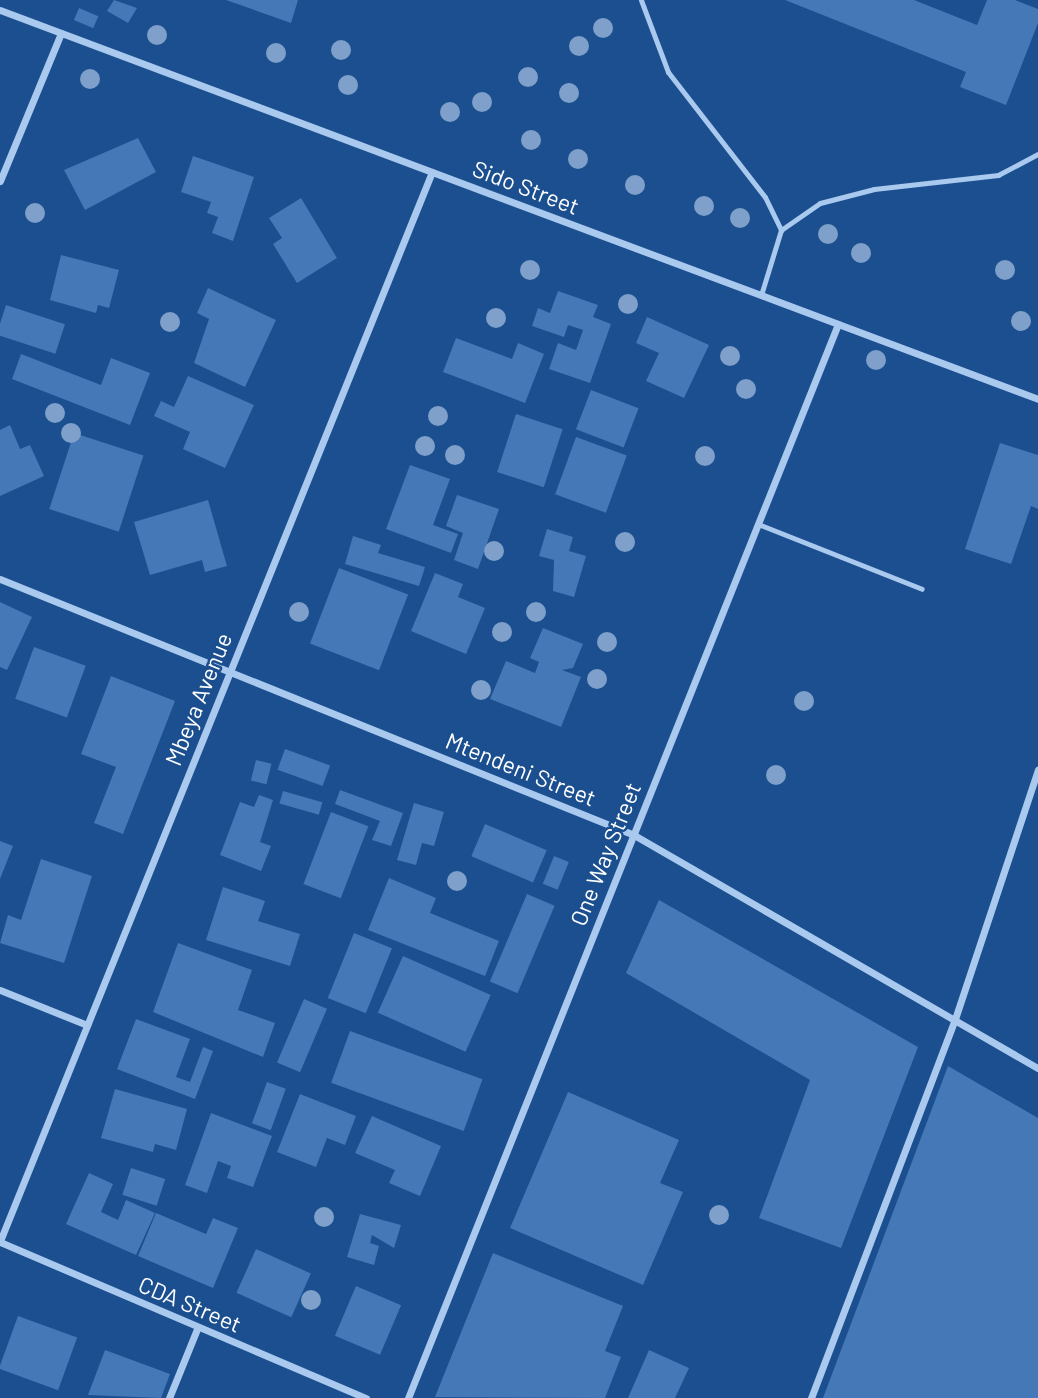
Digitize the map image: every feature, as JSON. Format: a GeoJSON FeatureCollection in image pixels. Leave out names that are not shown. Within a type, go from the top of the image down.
{"type":"FeatureCollection","features":[{"type":"Feature","properties":{"kind":"street","name":"Sido Street"},"geometry":{"type":"LineString","coordinates":[[0,10],[1038,399]]}},
{"type":"Feature","properties":{"kind":"street"},"geometry":{"type":"LineString","coordinates":[[0,181],[61,33]]}},
{"type":"Feature","properties":{"kind":"street","name":"Mbeya Avenue"},"geometry":{"type":"LineString","coordinates":[[0,1242],[432,172]]}},
{"type":"Feature","properties":{"kind":"street","name":"One Way Street"},"geometry":{"type":"LineString","coordinates":[[408,1398],[838,324]]}},
{"type":"Feature","properties":{"kind":"street","name":"Mtendeni Street"},"geometry":{"type":"LineString","coordinates":[[0,579],[634,835],[954,1022],[1038,1068]]}},
{"type":"Feature","properties":{"kind":"street"},"geometry":{"type":"LineString","coordinates":[[811,1398],[954,1022],[1038,771]]}},
{"type":"Feature","properties":{"kind":"street"},"geometry":{"type":"LineString","coordinates":[[0,990],[87,1025]]}},
{"type":"Feature","properties":{"kind":"street","name":"CDA Street"},"geometry":{"type":"LineString","coordinates":[[0,1242],[197,1329],[366,1398]]}},
{"type":"Feature","properties":{"kind":"street"},"geometry":{"type":"LineString","coordinates":[[169,1398],[197,1329]]}},
{"type":"Feature","properties":{"kind":"lane"},"geometry":{"type":"LineString","coordinates":[[641,0],[668,72],[765,197],[781,230]]}},
{"type":"Feature","properties":{"kind":"lane"},"geometry":{"type":"LineString","coordinates":[[761,295],[781,230],[820,203],[874,189],[998,175],[1038,154]]}},
{"type":"Feature","properties":{"kind":"lane"},"geometry":{"type":"LineString","coordinates":[[758,524],[922,589]]}},
{"type":"Feature","properties":{"kind":"building"},"geometry":{"type":"Polygon","coordinates":[[[114,0],[137,8],[128,23],[107,11],[114,0]]]}},
{"type":"Feature","properties":{"kind":"building"},"geometry":{"type":"Polygon","coordinates":[[[226,0],[298,0],[291,23],[226,0]]]}},
{"type":"Feature","properties":{"kind":"building"},"geometry":{"type":"Polygon","coordinates":[[[785,0],[914,0],[977,25],[987,0],[1015,0],[1038,9],[1038,23],[1006,105],[960,87],[966,72],[785,0]]]}},
{"type":"Feature","properties":{"kind":"building"},"geometry":{"type":"Polygon","coordinates":[[[79,8],[98,16],[93,28],[74,20],[79,8]]]}},
{"type":"Feature","properties":{"kind":"building"},"geometry":{"type":"Polygon","coordinates":[[[138,138],[156,172],[85,210],[64,170],[138,138]]]}},
{"type":"Feature","properties":{"kind":"building"},"geometry":{"type":"Polygon","coordinates":[[[193,156],[254,177],[233,241],[212,233],[218,217],[207,213],[211,202],[181,192],[193,156]]]}},
{"type":"Feature","properties":{"kind":"building"},"geometry":{"type":"Polygon","coordinates":[[[301,198],[337,258],[297,283],[273,244],[282,238],[269,218],[301,198]]]}},
{"type":"Feature","properties":{"kind":"building"},"geometry":{"type":"Polygon","coordinates":[[[61,255],[119,270],[109,308],[98,305],[96,313],[50,300],[61,255]]]}},
{"type":"Feature","properties":{"kind":"building"},"geometry":{"type":"Polygon","coordinates":[[[208,288],[276,320],[245,387],[194,363],[209,319],[197,313],[208,288]]]}},
{"type":"Feature","properties":{"kind":"building"},"geometry":{"type":"Polygon","coordinates":[[[558,291],[598,305],[593,317],[611,324],[590,383],[549,369],[558,343],[576,350],[583,330],[568,325],[564,337],[532,326],[538,308],[550,313],[558,291]]]}},
{"type":"Feature","properties":{"kind":"building"},"geometry":{"type":"Polygon","coordinates":[[[6,305],[65,324],[55,354],[0,336],[0,323],[6,305]]]}},
{"type":"Feature","properties":{"kind":"building"},"geometry":{"type":"Polygon","coordinates":[[[647,317],[709,345],[684,398],[646,381],[659,353],[636,343],[647,317]]]}},
{"type":"Feature","properties":{"kind":"building"},"geometry":{"type":"Polygon","coordinates":[[[456,338],[512,359],[518,343],[544,354],[525,403],[443,372],[456,338]]]}},
{"type":"Feature","properties":{"kind":"building"},"geometry":{"type":"Polygon","coordinates":[[[21,354],[101,385],[111,358],[150,373],[130,425],[12,379],[21,354]]]}},
{"type":"Feature","properties":{"kind":"building"},"geometry":{"type":"Polygon","coordinates":[[[188,376],[254,405],[225,468],[183,449],[190,432],[154,416],[161,401],[174,407],[188,376]]]}},
{"type":"Feature","properties":{"kind":"building"},"geometry":{"type":"Polygon","coordinates":[[[591,390],[639,408],[624,447],[576,429],[591,390]]]}},
{"type":"Feature","properties":{"kind":"building"},"geometry":{"type":"Polygon","coordinates":[[[516,414],[563,429],[544,487],[497,472],[516,414]]]}},
{"type":"Feature","properties":{"kind":"building"},"geometry":{"type":"Polygon","coordinates":[[[10,425],[20,449],[30,445],[44,476],[0,496],[0,430],[10,425]]]}},
{"type":"Feature","properties":{"kind":"building"},"geometry":{"type":"Polygon","coordinates":[[[74,433],[143,456],[119,532],[49,509],[74,433]]]}},
{"type":"Feature","properties":{"kind":"building"},"geometry":{"type":"Polygon","coordinates":[[[576,437],[627,455],[606,513],[555,494],[576,437]]]}},
{"type":"Feature","properties":{"kind":"building"},"geometry":{"type":"Polygon","coordinates":[[[1000,443],[1038,455],[1038,509],[1031,506],[1011,564],[965,549],[1000,443]]]}},
{"type":"Feature","properties":{"kind":"building"},"geometry":{"type":"Polygon","coordinates":[[[410,465],[450,479],[433,525],[458,534],[451,553],[386,529],[410,465]]]}},
{"type":"Feature","properties":{"kind":"building"},"geometry":{"type":"Polygon","coordinates":[[[457,495],[499,509],[478,569],[454,560],[463,533],[446,526],[457,495]]]}},
{"type":"Feature","properties":{"kind":"building"},"geometry":{"type":"Polygon","coordinates":[[[208,500],[227,566],[205,572],[202,560],[150,575],[134,522],[208,500]]]}},
{"type":"Feature","properties":{"kind":"building"},"geometry":{"type":"Polygon","coordinates":[[[547,529],[573,537],[569,551],[586,556],[574,597],[553,591],[554,560],[539,556],[547,529]]]}},
{"type":"Feature","properties":{"kind":"building"},"geometry":{"type":"Polygon","coordinates":[[[353,536],[381,545],[378,553],[425,567],[419,586],[345,564],[353,536]]]}},
{"type":"Feature","properties":{"kind":"building"},"geometry":{"type":"Polygon","coordinates":[[[339,568],[408,595],[379,670],[310,644],[339,568]]]}},
{"type":"Feature","properties":{"kind":"building"},"geometry":{"type":"Polygon","coordinates":[[[435,573],[463,584],[458,597],[485,608],[466,654],[411,631],[435,573]]]}},
{"type":"Feature","properties":{"kind":"building"},"geometry":{"type":"Polygon","coordinates":[[[0,602],[32,617],[7,670],[0,667],[0,602]]]}},
{"type":"Feature","properties":{"kind":"building"},"geometry":{"type":"Polygon","coordinates":[[[543,628],[583,644],[573,668],[562,670],[581,677],[561,727],[490,699],[506,661],[535,673],[539,662],[530,658],[543,628]]]}},
{"type":"Feature","properties":{"kind":"building"},"geometry":{"type":"Polygon","coordinates":[[[34,647],[86,666],[67,717],[15,699],[34,647]]]}},
{"type":"Feature","properties":{"kind":"building"},"geometry":{"type":"Polygon","coordinates":[[[111,676],[175,701],[123,834],[94,823],[116,767],[81,754],[111,676]]]}},
{"type":"Feature","properties":{"kind":"building"},"geometry":{"type":"Polygon","coordinates":[[[285,749],[330,765],[323,786],[277,770],[285,749]]]}},
{"type":"Feature","properties":{"kind":"building"},"geometry":{"type":"Polygon","coordinates":[[[256,760],[272,764],[266,784],[251,780],[256,760]]]}},
{"type":"Feature","properties":{"kind":"building"},"geometry":{"type":"Polygon","coordinates":[[[340,790],[403,813],[391,846],[372,840],[380,821],[335,804],[340,790]]]}},
{"type":"Feature","properties":{"kind":"building"},"geometry":{"type":"Polygon","coordinates":[[[283,791],[322,802],[319,815],[279,803],[283,791]]]}},
{"type":"Feature","properties":{"kind":"building"},"geometry":{"type":"Polygon","coordinates":[[[259,795],[273,800],[260,842],[271,846],[261,871],[220,855],[240,802],[254,807],[259,795]]]}},
{"type":"Feature","properties":{"kind":"building"},"geometry":{"type":"Polygon","coordinates":[[[414,803],[444,812],[434,846],[422,843],[416,865],[397,860],[414,803]]]}},
{"type":"Feature","properties":{"kind":"building"},"geometry":{"type":"Polygon","coordinates":[[[331,812],[368,826],[341,898],[303,884],[331,812]]]}},
{"type":"Feature","properties":{"kind":"building"},"geometry":{"type":"Polygon","coordinates":[[[485,824],[547,850],[533,882],[471,856],[485,824]]]}},
{"type":"Feature","properties":{"kind":"building"},"geometry":{"type":"Polygon","coordinates":[[[0,841],[13,846],[0,879],[0,841]]]}},
{"type":"Feature","properties":{"kind":"building"},"geometry":{"type":"Polygon","coordinates":[[[554,856],[569,862],[558,890],[543,884],[554,856]]]}},
{"type":"Feature","properties":{"kind":"building"},"geometry":{"type":"Polygon","coordinates":[[[41,859],[92,876],[64,963],[0,943],[8,915],[21,920],[41,859]]]}},
{"type":"Feature","properties":{"kind":"building"},"geometry":{"type":"Polygon","coordinates":[[[389,878],[436,898],[430,913],[499,941],[485,976],[368,930],[389,878]]]}},
{"type":"Feature","properties":{"kind":"building"},"geometry":{"type":"Polygon","coordinates":[[[223,887],[265,901],[258,921],[300,934],[290,966],[206,940],[223,887]]]}},
{"type":"Feature","properties":{"kind":"building"},"geometry":{"type":"Polygon","coordinates":[[[527,894],[555,906],[517,993],[490,981],[527,894]]]}},
{"type":"Feature","properties":{"kind":"building"},"geometry":{"type":"Polygon","coordinates":[[[659,900],[918,1047],[841,1248],[759,1218],[810,1080],[626,973],[659,900]]]}},
{"type":"Feature","properties":{"kind":"building"},"geometry":{"type":"Polygon","coordinates":[[[354,933],[392,948],[366,1013],[328,998],[354,933]]]}},
{"type":"Feature","properties":{"kind":"building"},"geometry":{"type":"Polygon","coordinates":[[[178,943],[252,970],[238,1010],[275,1023],[263,1057],[153,1012],[178,943]]]}},
{"type":"Feature","properties":{"kind":"building"},"geometry":{"type":"Polygon","coordinates":[[[403,956],[491,995],[465,1052],[378,1013],[403,956]]]}},
{"type":"Feature","properties":{"kind":"building"},"geometry":{"type":"Polygon","coordinates":[[[304,999],[327,1009],[300,1072],[277,1063],[304,999]]]}},
{"type":"Feature","properties":{"kind":"building"},"geometry":{"type":"Polygon","coordinates":[[[136,1019],[190,1039],[176,1077],[190,1082],[203,1047],[213,1051],[195,1099],[117,1069],[136,1019]]]}},
{"type":"Feature","properties":{"kind":"building"},"geometry":{"type":"Polygon","coordinates":[[[350,1031],[482,1079],[464,1131],[331,1083],[350,1031]]]}},
{"type":"Feature","properties":{"kind":"building"},"geometry":{"type":"Polygon","coordinates":[[[948,1066],[1038,1118],[1038,1398],[823,1398],[948,1066]]]}},
{"type":"Feature","properties":{"kind":"building"},"geometry":{"type":"Polygon","coordinates":[[[267,1082],[286,1089],[271,1130],[252,1123],[267,1082]]]}},
{"type":"Feature","properties":{"kind":"building"},"geometry":{"type":"Polygon","coordinates":[[[115,1089],[187,1109],[176,1150],[155,1144],[153,1152],[101,1138],[115,1089]]]}},
{"type":"Feature","properties":{"kind":"building"},"geometry":{"type":"Polygon","coordinates":[[[568,1092],[679,1140],[660,1183],[683,1192],[643,1285],[510,1228],[568,1092]]]}},
{"type":"Feature","properties":{"kind":"building"},"geometry":{"type":"Polygon","coordinates":[[[300,1094],[356,1116],[345,1145],[327,1138],[316,1167],[277,1152],[300,1094]]]}},
{"type":"Feature","properties":{"kind":"building"},"geometry":{"type":"Polygon","coordinates":[[[211,1113],[272,1136],[253,1187],[227,1178],[231,1166],[218,1161],[207,1193],[185,1185],[211,1113]]]}},
{"type":"Feature","properties":{"kind":"building"},"geometry":{"type":"Polygon","coordinates":[[[372,1116],[441,1146],[420,1196],[389,1183],[395,1170],[355,1153],[372,1116]]]}},
{"type":"Feature","properties":{"kind":"building"},"geometry":{"type":"Polygon","coordinates":[[[131,1168],[165,1179],[157,1206],[122,1195],[131,1168]]]}},
{"type":"Feature","properties":{"kind":"building"},"geometry":{"type":"Polygon","coordinates":[[[89,1173],[113,1184],[101,1212],[118,1220],[126,1200],[155,1213],[136,1255],[66,1224],[89,1173]]]}},
{"type":"Feature","properties":{"kind":"building"},"geometry":{"type":"Polygon","coordinates":[[[156,1213],[206,1234],[213,1218],[238,1228],[213,1288],[138,1256],[156,1213]]]}},
{"type":"Feature","properties":{"kind":"building"},"geometry":{"type":"Polygon","coordinates":[[[360,1214],[401,1225],[394,1248],[372,1235],[370,1243],[379,1246],[374,1265],[347,1257],[360,1214]]]}},
{"type":"Feature","properties":{"kind":"building"},"geometry":{"type":"Polygon","coordinates":[[[256,1249],[311,1273],[291,1317],[236,1293],[256,1249]]]}},
{"type":"Feature","properties":{"kind":"building"},"geometry":{"type":"Polygon","coordinates":[[[493,1253],[623,1306],[605,1351],[621,1357],[605,1398],[435,1397],[493,1253]]]}},
{"type":"Feature","properties":{"kind":"building"},"geometry":{"type":"Polygon","coordinates":[[[356,1286],[401,1305],[380,1355],[335,1336],[356,1286]]]}},
{"type":"Feature","properties":{"kind":"building"},"geometry":{"type":"Polygon","coordinates":[[[18,1316],[77,1338],[58,1390],[0,1369],[18,1316]]]}},
{"type":"Feature","properties":{"kind":"building"},"geometry":{"type":"Polygon","coordinates":[[[105,1350],[170,1374],[161,1398],[88,1395],[105,1350]]]}},
{"type":"Feature","properties":{"kind":"building"},"geometry":{"type":"Polygon","coordinates":[[[649,1350],[689,1368],[675,1398],[628,1398],[649,1350]]]}}]}
